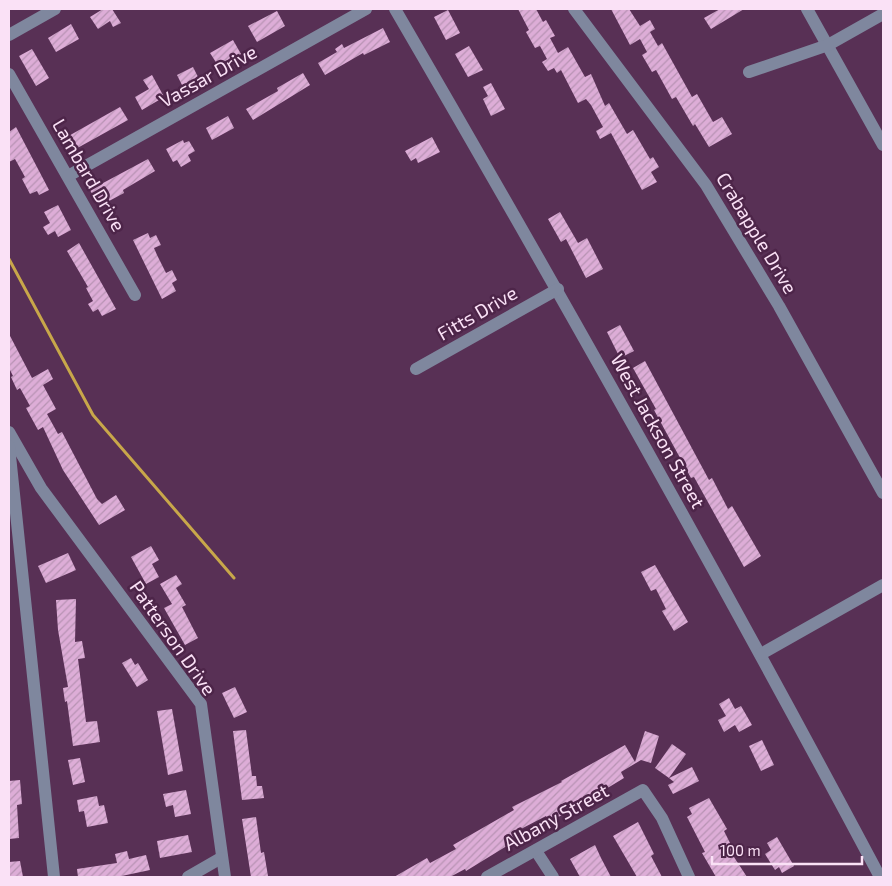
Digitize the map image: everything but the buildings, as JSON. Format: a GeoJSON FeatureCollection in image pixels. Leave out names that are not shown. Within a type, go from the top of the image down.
{"type":"FeatureCollection","features":[{"type":"Feature","properties":{"kind":"street"},"geometry":{"type":"LineString","coordinates":[[9,35],[55,9]]}},
{"type":"Feature","properties":{"kind":"street","name":"Vassar Drive"},"geometry":{"type":"LineString","coordinates":[[68,176],[366,9]]}},
{"type":"Feature","properties":{"kind":"street","name":"West Jackson Street"},"geometry":{"type":"LineString","coordinates":[[395,9],[558,289],[761,654],[880,877]]}},
{"type":"Feature","properties":{"kind":"street","name":"Crabapple Drive"},"geometry":{"type":"LineString","coordinates":[[574,9],[706,184],[779,306],[883,493]]}},
{"type":"Feature","properties":{"kind":"street"},"geometry":{"type":"LineString","coordinates":[[808,9],[883,144]]}},
{"type":"Feature","properties":{"kind":"street"},"geometry":{"type":"LineString","coordinates":[[749,72],[828,45],[883,14]]}},
{"type":"Feature","properties":{"kind":"street","name":"Lambard Drive"},"geometry":{"type":"LineString","coordinates":[[9,74],[135,295]]}},
{"type":"Feature","properties":{"kind":"street","name":"Fitts Drive"},"geometry":{"type":"LineString","coordinates":[[416,369],[558,289]]}},
{"type":"Feature","properties":{"kind":"street","name":"Patterson Drive"},"geometry":{"type":"LineString","coordinates":[[9,432],[41,488],[201,704],[225,877]]}},
{"type":"Feature","properties":{"kind":"street"},"geometry":{"type":"LineString","coordinates":[[9,446],[54,877]]}},
{"type":"Feature","properties":{"kind":"street"},"geometry":{"type":"LineString","coordinates":[[761,654],[883,585]]}},
{"type":"Feature","properties":{"kind":"street","name":"Albany Street"},"geometry":{"type":"LineString","coordinates":[[487,877],[643,790],[662,818],[689,877]]}},
{"type":"Feature","properties":{"kind":"street"},"geometry":{"type":"LineString","coordinates":[[536,851],[553,877]]}},
{"type":"Feature","properties":{"kind":"street"},"geometry":{"type":"LineString","coordinates":[[188,877],[221,858]]}},
{"type":"Feature","properties":{"kind":"waterway"},"geometry":{"type":"LineString","coordinates":[[9,259],[93,415],[234,578]]}}]}
